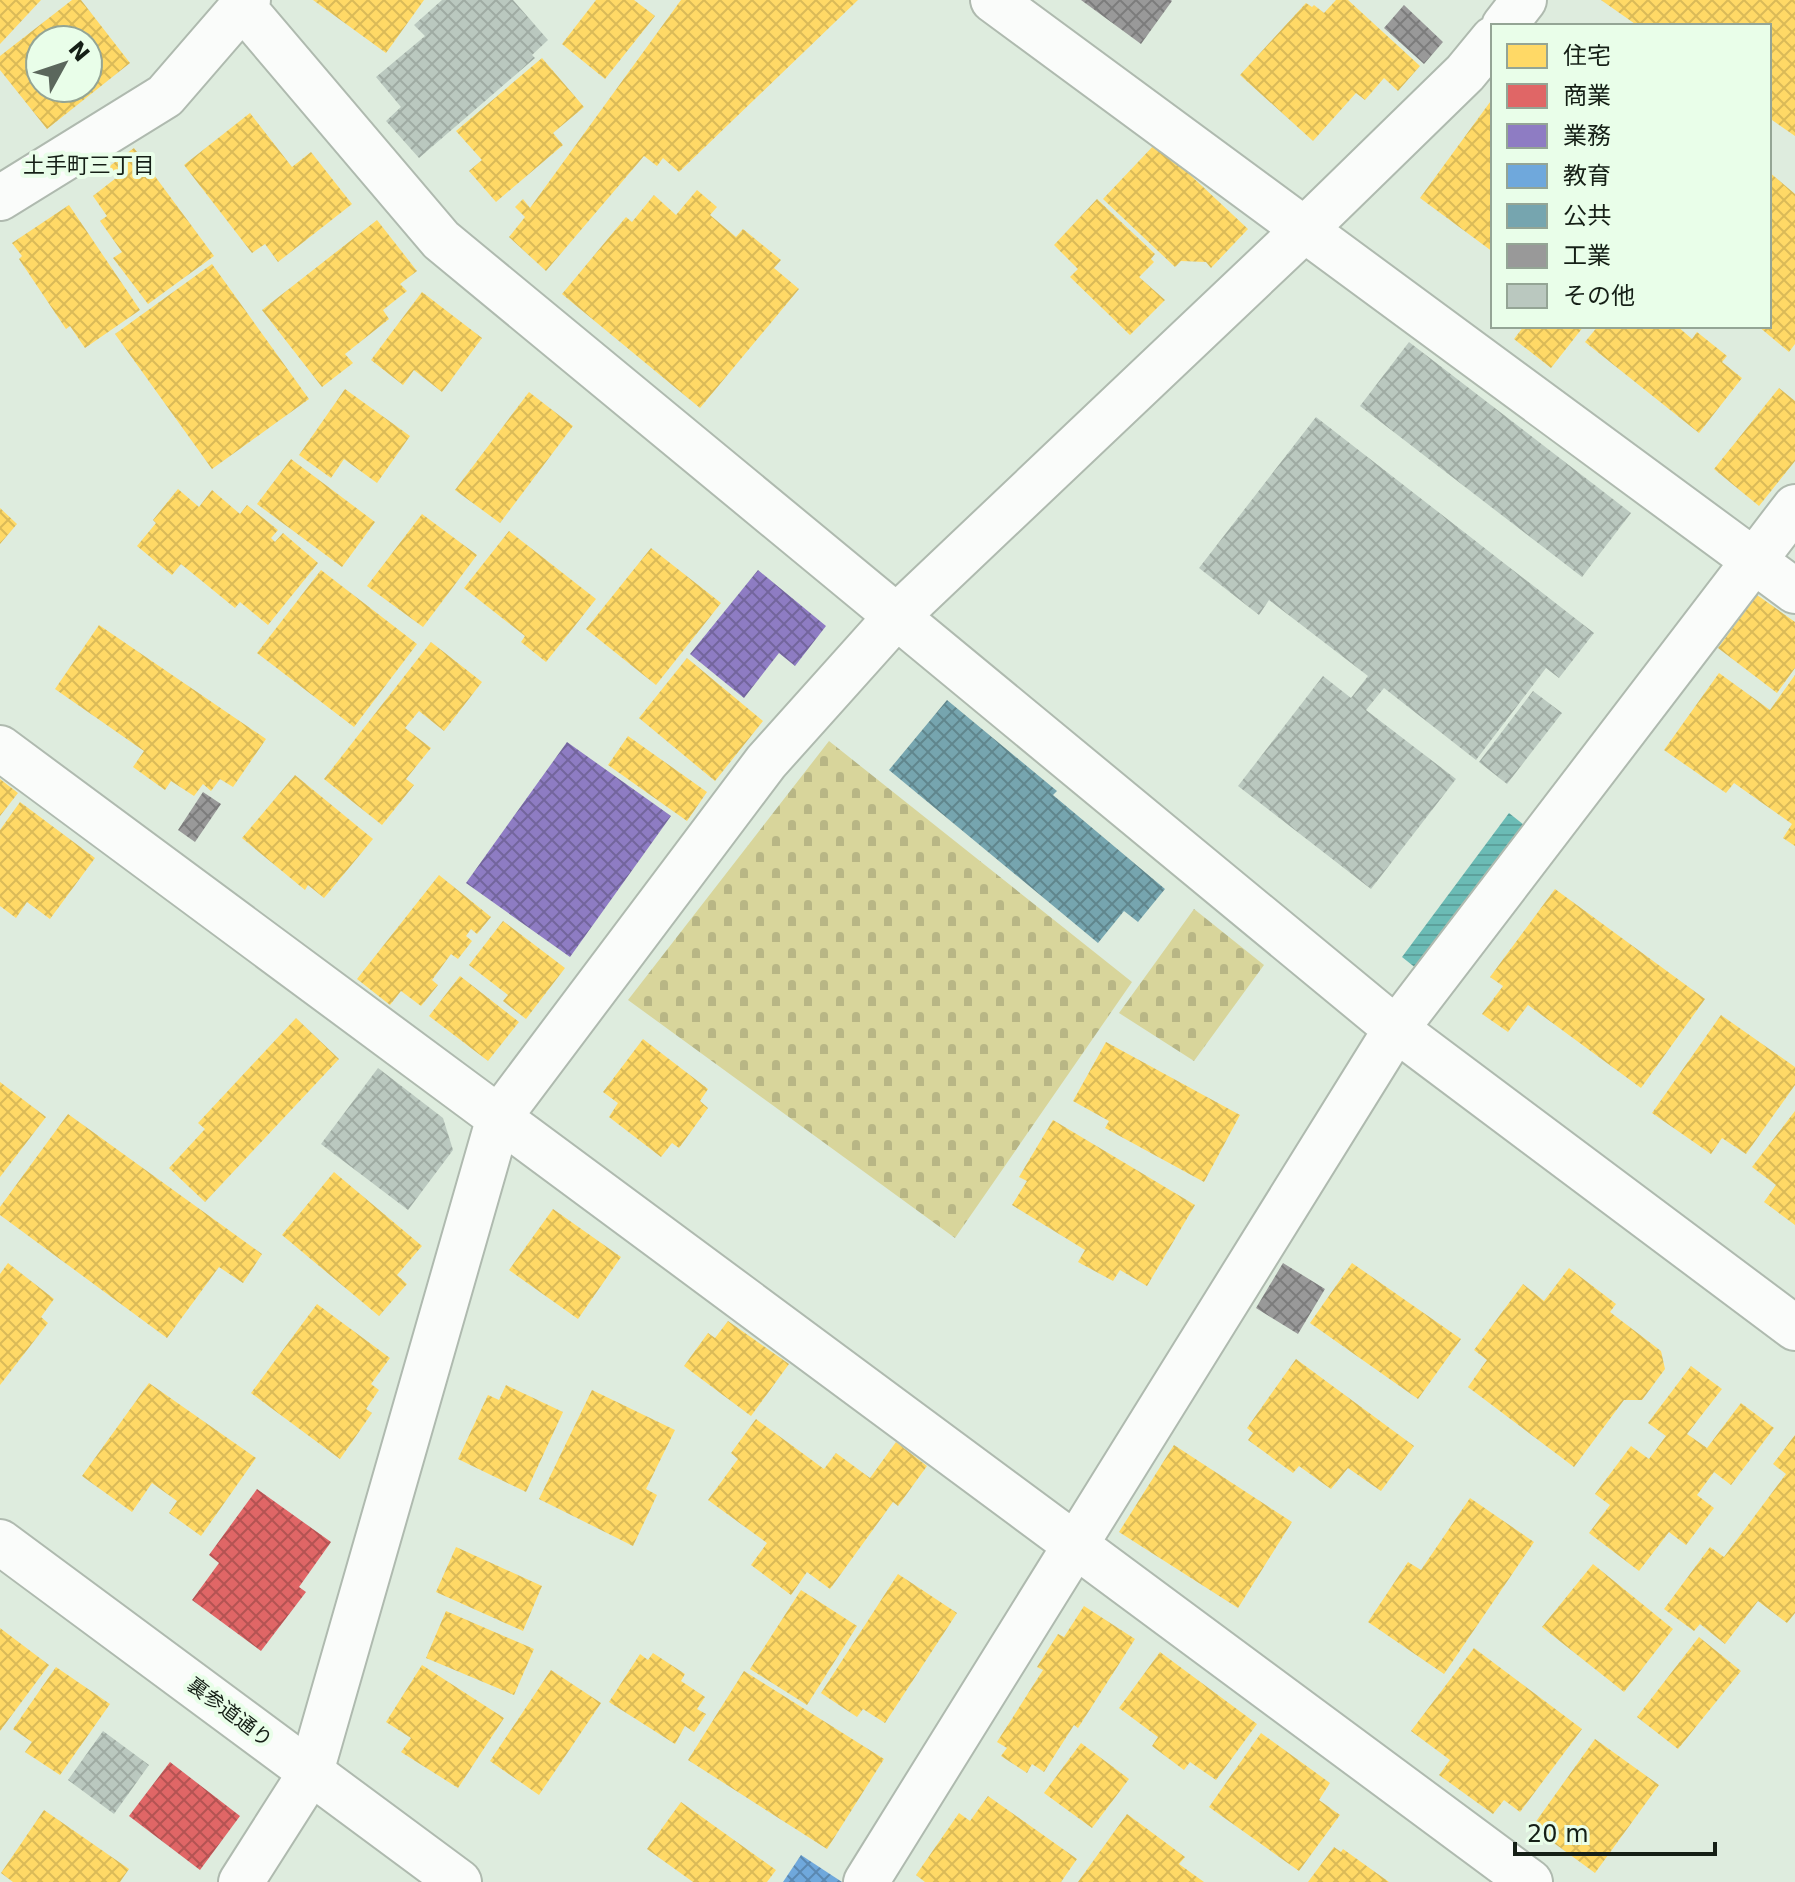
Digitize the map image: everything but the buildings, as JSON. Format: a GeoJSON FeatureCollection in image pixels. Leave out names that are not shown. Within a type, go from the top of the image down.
{"type":"FeatureCollection","features":[{"type":"Feature","properties":{"kind":"street"},"geometry":{"type":"LineString","coordinates":[[993,0],[1795,591]]}},
{"type":"Feature","properties":{"kind":"street"},"geometry":{"type":"LineString","coordinates":[[1506,24],[1524,0]]}},
{"type":"Feature","properties":{"kind":"street"},"geometry":{"type":"LineString","coordinates":[[0,198],[165,96],[246,3],[441,240],[1396,1029],[1795,1328]]}},
{"type":"Feature","properties":{"kind":"street"},"geometry":{"type":"LineString","coordinates":[[241,1882],[311,1772],[499,1117],[766,762],[896,617],[1303,231],[1465,73],[1491,41]]}},
{"type":"Feature","properties":{"kind":"street"},"geometry":{"type":"LineString","coordinates":[[866,1882],[1396,1029],[1795,507]]}},
{"type":"Feature","properties":{"kind":"street"},"geometry":{"type":"LineString","coordinates":[[0,748],[1530,1882]]}},
{"type":"Feature","properties":{"kind":"street","name":"裏参道通り"},"geometry":{"type":"LineString","coordinates":[[0,1542],[459,1882]]}},
{"type":"Feature","properties":{"kind":"green space"},"geometry":{"type":"Polygon","coordinates":[[[829,741],[1132,982],[955,1238],[628,1000],[829,741]]]}},
{"type":"Feature","properties":{"kind":"green space"},"geometry":{"type":"Polygon","coordinates":[[[1194,909],[1264,965],[1194,1061],[1119,1013],[1194,909]]]}},
{"type":"Feature","properties":{"kind":"water"},"geometry":{"type":"Polygon","coordinates":[[[1509,813],[1524,825],[1417,969],[1402,957],[1509,813]]]}},
{"type":"Feature","properties":{"kind":"district","name":"土手町三丁目"},"geometry":{"type":"Point","coordinates":[89,165]}}]}
